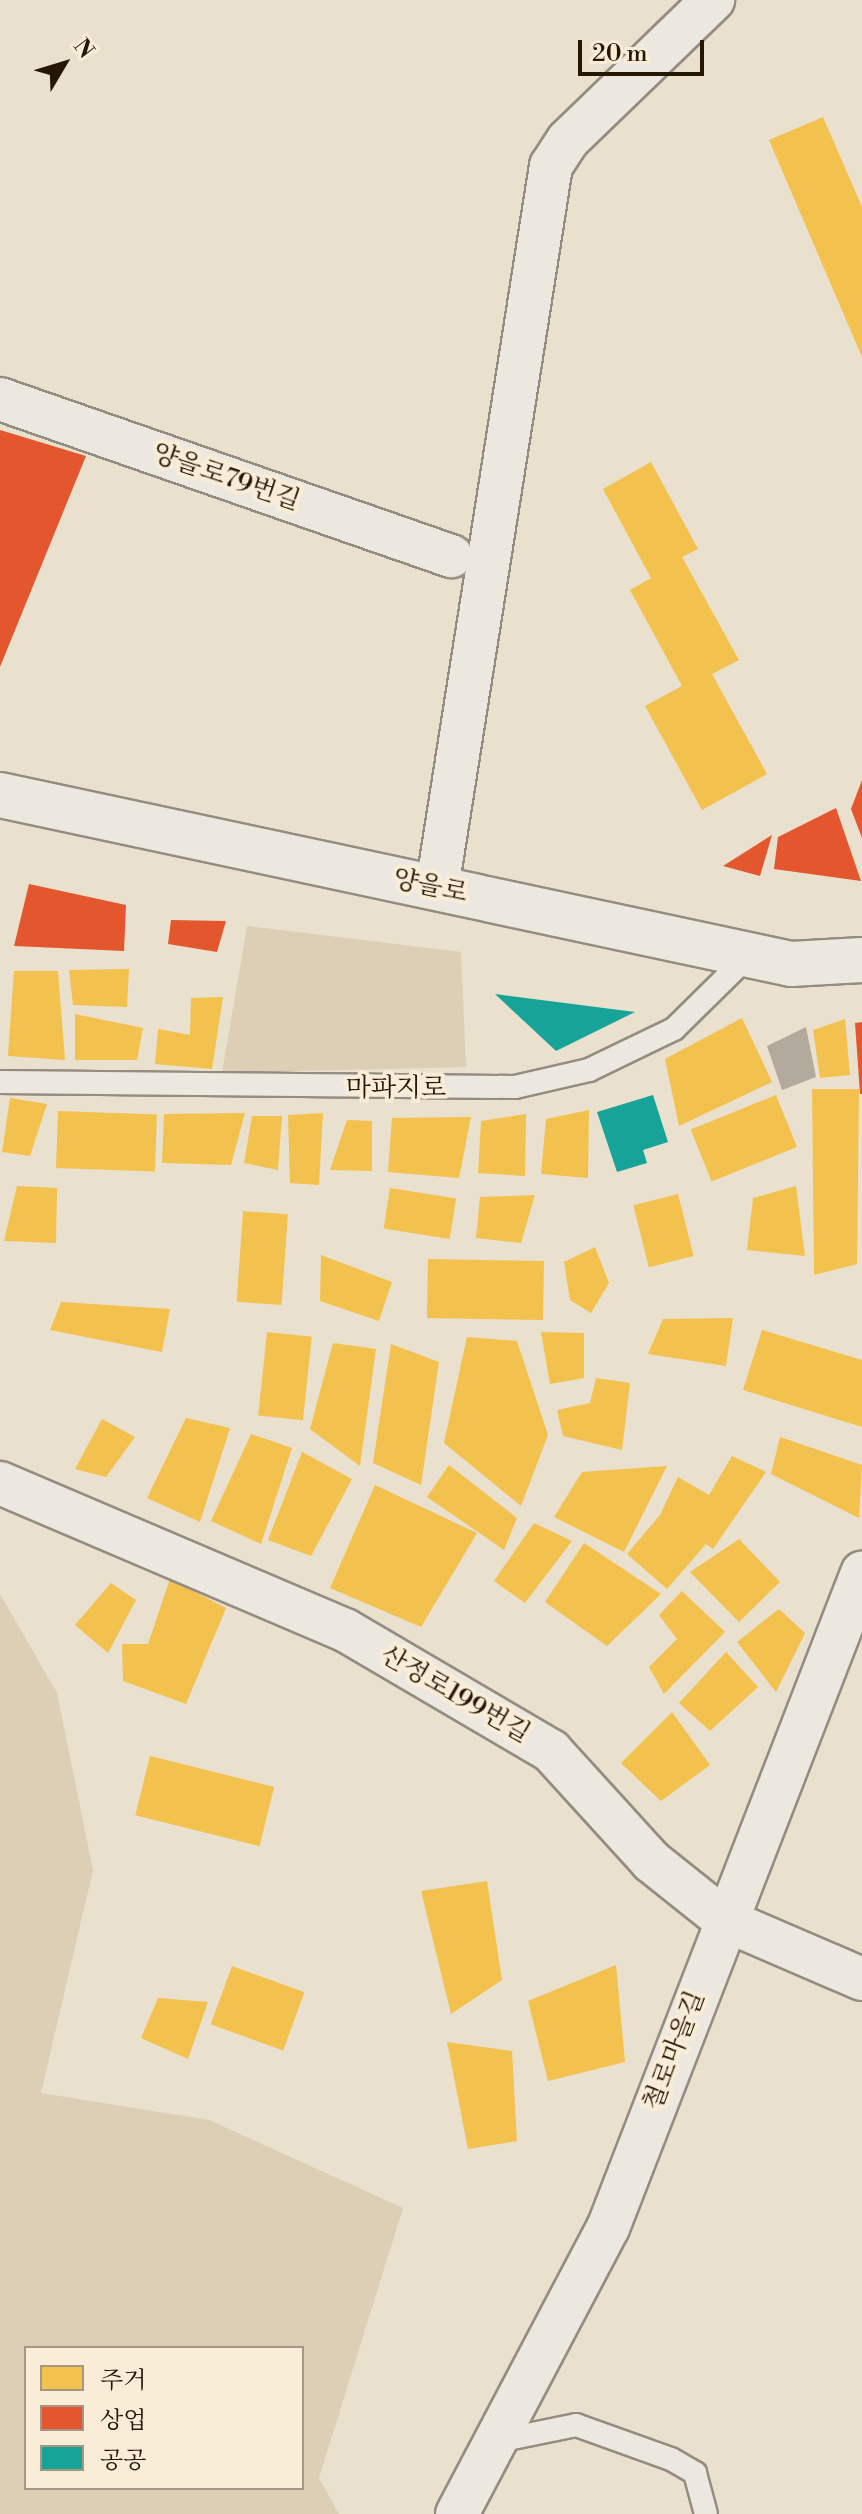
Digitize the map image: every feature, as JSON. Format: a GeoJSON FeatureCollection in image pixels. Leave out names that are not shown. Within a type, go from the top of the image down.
{"type":"FeatureCollection","features":[{"type":"Feature","properties":{"kind":"street"},"geometry":{"type":"LineString","coordinates":[[437,888],[551,166],[568,140],[713,0]]}},
{"type":"Feature","properties":{"kind":"street","name":"양을로79번길"},"geometry":{"type":"LineString","coordinates":[[0,399],[452,556]]}},
{"type":"Feature","properties":{"kind":"street","name":"양을로"},"geometry":{"type":"LineString","coordinates":[[0,795],[791,964],[862,960]]}},
{"type":"Feature","properties":{"kind":"street","name":"산정로199번길"},"geometry":{"type":"LineString","coordinates":[[0,1483],[345,1630],[551,1751],[651,1861],[725,1920],[862,1979]]}},
{"type":"Feature","properties":{"kind":"street","name":"철로마을길"},"geometry":{"type":"LineString","coordinates":[[457,2514],[608,2228],[862,1573]]}},
{"type":"Feature","properties":{"kind":"lane","name":"마파지로"},"geometry":{"type":"LineString","coordinates":[[0,1082],[515,1087],[589,1070],[674,1029],[750,954]]}},
{"type":"Feature","properties":{"kind":"lane"},"geometry":{"type":"LineString","coordinates":[[498,2441],[576,2425],[644,2449],[695,2473],[706,2514]]}},
{"type":"Feature","properties":{"kind":"shaded area"},"geometry":{"type":"Polygon","coordinates":[[[247,926],[461,952],[466,1067],[222,1073],[247,926]]]}},
{"type":"Feature","properties":{"kind":"shaded area"},"geometry":{"type":"Polygon","coordinates":[[[0,1594],[57,1693],[93,1870],[41,2093],[209,2120],[403,2208],[319,2478],[339,2514],[0,2514],[0,1594]]]}},
{"type":"Feature","properties":{"kind":"building: 주거"},"geometry":{"type":"Polygon","coordinates":[[[823,117],[862,207],[862,357],[769,140],[823,117]]]}},
{"type":"Feature","properties":{"kind":"building: 주거"},"geometry":{"type":"Polygon","coordinates":[[[651,462],[698,549],[682,557],[739,660],[712,674],[767,774],[702,810],[645,706],[682,686],[630,590],[651,578],[603,489],[651,462]]]}},
{"type":"Feature","properties":{"kind":"building: 주거"},"geometry":{"type":"Polygon","coordinates":[[[129,969],[127,1007],[73,1005],[69,970],[129,969]]]}},
{"type":"Feature","properties":{"kind":"building: 주거"},"geometry":{"type":"Polygon","coordinates":[[[14,971],[58,971],[65,1060],[8,1056],[14,971]]]}},
{"type":"Feature","properties":{"kind":"building: 주거"},"geometry":{"type":"Polygon","coordinates":[[[223,997],[212,1069],[155,1064],[158,1029],[190,1035],[191,998],[223,997]]]}},
{"type":"Feature","properties":{"kind":"building: 주거"},"geometry":{"type":"Polygon","coordinates":[[[75,1014],[143,1028],[137,1060],[75,1060],[75,1014]]]}},
{"type":"Feature","properties":{"kind":"building: 주거"},"geometry":{"type":"Polygon","coordinates":[[[742,1018],[772,1082],[679,1126],[665,1059],[742,1018]]]}},
{"type":"Feature","properties":{"kind":"building: 주거"},"geometry":{"type":"Polygon","coordinates":[[[845,1019],[850,1075],[820,1078],[813,1030],[845,1019]]]}},
{"type":"Feature","properties":{"kind":"building: 주거"},"geometry":{"type":"Polygon","coordinates":[[[812,1089],[859,1089],[857,1264],[814,1275],[812,1089]]]}},
{"type":"Feature","properties":{"kind":"building: 주거"},"geometry":{"type":"Polygon","coordinates":[[[776,1095],[797,1147],[712,1181],[691,1129],[776,1095]]]}},
{"type":"Feature","properties":{"kind":"building: 주거"},"geometry":{"type":"Polygon","coordinates":[[[10,1098],[47,1104],[30,1156],[2,1152],[10,1098]]]}},
{"type":"Feature","properties":{"kind":"building: 주거"},"geometry":{"type":"Polygon","coordinates":[[[589,1110],[588,1178],[541,1174],[546,1119],[589,1110]]]}},
{"type":"Feature","properties":{"kind":"building: 주거"},"geometry":{"type":"Polygon","coordinates":[[[58,1111],[157,1114],[155,1171],[56,1168],[58,1111]]]}},
{"type":"Feature","properties":{"kind":"building: 주거"},"geometry":{"type":"Polygon","coordinates":[[[245,1113],[231,1165],[162,1163],[164,1114],[245,1113]]]}},
{"type":"Feature","properties":{"kind":"building: 주거"},"geometry":{"type":"Polygon","coordinates":[[[323,1113],[319,1185],[290,1183],[288,1115],[323,1113]]]}},
{"type":"Feature","properties":{"kind":"building: 주거"},"geometry":{"type":"Polygon","coordinates":[[[526,1114],[525,1176],[478,1173],[481,1121],[526,1114]]]}},
{"type":"Feature","properties":{"kind":"building: 주거"},"geometry":{"type":"Polygon","coordinates":[[[252,1116],[282,1116],[278,1170],[244,1163],[252,1116]]]}},
{"type":"Feature","properties":{"kind":"building: 주거"},"geometry":{"type":"Polygon","coordinates":[[[471,1117],[459,1178],[388,1172],[392,1118],[471,1117]]]}},
{"type":"Feature","properties":{"kind":"building: 주거"},"geometry":{"type":"Polygon","coordinates":[[[347,1120],[372,1121],[372,1171],[330,1170],[347,1120]]]}},
{"type":"Feature","properties":{"kind":"building: 주거"},"geometry":{"type":"Polygon","coordinates":[[[17,1186],[57,1188],[56,1243],[4,1241],[17,1186]]]}},
{"type":"Feature","properties":{"kind":"building: 주거"},"geometry":{"type":"Polygon","coordinates":[[[796,1186],[805,1256],[747,1250],[753,1198],[796,1186]]]}},
{"type":"Feature","properties":{"kind":"building: 주거"},"geometry":{"type":"Polygon","coordinates":[[[390,1188],[456,1198],[450,1239],[384,1228],[390,1188]]]}},
{"type":"Feature","properties":{"kind":"building: 주거"},"geometry":{"type":"Polygon","coordinates":[[[678,1194],[693,1256],[649,1267],[633,1205],[678,1194]]]}},
{"type":"Feature","properties":{"kind":"building: 주거"},"geometry":{"type":"Polygon","coordinates":[[[535,1195],[521,1243],[476,1238],[480,1197],[535,1195]]]}},
{"type":"Feature","properties":{"kind":"building: 주거"},"geometry":{"type":"Polygon","coordinates":[[[243,1211],[288,1214],[282,1305],[237,1302],[243,1211]]]}},
{"type":"Feature","properties":{"kind":"building: 주거"},"geometry":{"type":"Polygon","coordinates":[[[595,1247],[609,1283],[591,1313],[570,1300],[564,1262],[595,1247]]]}},
{"type":"Feature","properties":{"kind":"building: 주거"},"geometry":{"type":"Polygon","coordinates":[[[321,1255],[392,1282],[379,1321],[320,1301],[321,1255]]]}},
{"type":"Feature","properties":{"kind":"building: 주거"},"geometry":{"type":"Polygon","coordinates":[[[428,1259],[544,1261],[543,1320],[427,1318],[428,1259]]]}},
{"type":"Feature","properties":{"kind":"building: 주거"},"geometry":{"type":"Polygon","coordinates":[[[61,1302],[170,1309],[162,1352],[50,1330],[61,1302]]]}},
{"type":"Feature","properties":{"kind":"building: 주거"},"geometry":{"type":"Polygon","coordinates":[[[733,1318],[726,1366],[648,1354],[663,1319],[733,1318]]]}},
{"type":"Feature","properties":{"kind":"building: 주거"},"geometry":{"type":"Polygon","coordinates":[[[762,1330],[862,1360],[862,1427],[743,1390],[762,1330]]]}},
{"type":"Feature","properties":{"kind":"building: 주거"},"geometry":{"type":"Polygon","coordinates":[[[267,1332],[312,1337],[303,1420],[258,1416],[267,1332]]]}},
{"type":"Feature","properties":{"kind":"building: 주거"},"geometry":{"type":"Polygon","coordinates":[[[541,1332],[584,1333],[584,1378],[550,1384],[541,1332]]]}},
{"type":"Feature","properties":{"kind":"building: 주거"},"geometry":{"type":"Polygon","coordinates":[[[467,1337],[517,1341],[548,1435],[521,1506],[444,1443],[467,1337]]]}},
{"type":"Feature","properties":{"kind":"building: 주거"},"geometry":{"type":"Polygon","coordinates":[[[333,1343],[376,1349],[360,1466],[310,1429],[333,1343]]]}},
{"type":"Feature","properties":{"kind":"building: 주거"},"geometry":{"type":"Polygon","coordinates":[[[391,1344],[439,1362],[421,1485],[373,1463],[391,1344]]]}},
{"type":"Feature","properties":{"kind":"building: 주거"},"geometry":{"type":"Polygon","coordinates":[[[596,1378],[630,1383],[622,1450],[563,1436],[557,1410],[590,1403],[596,1378]]]}},
{"type":"Feature","properties":{"kind":"building: 주거"},"geometry":{"type":"Polygon","coordinates":[[[186,1418],[230,1428],[200,1522],[147,1498],[186,1418]]]}},
{"type":"Feature","properties":{"kind":"building: 주거"},"geometry":{"type":"Polygon","coordinates":[[[102,1419],[135,1437],[106,1477],[75,1469],[102,1419]]]}},
{"type":"Feature","properties":{"kind":"building: 주거"},"geometry":{"type":"Polygon","coordinates":[[[251,1434],[292,1448],[261,1544],[211,1521],[251,1434]]]}},
{"type":"Feature","properties":{"kind":"building: 주거"},"geometry":{"type":"Polygon","coordinates":[[[780,1437],[862,1465],[859,1518],[771,1474],[780,1437]]]}},
{"type":"Feature","properties":{"kind":"building: 주거"},"geometry":{"type":"Polygon","coordinates":[[[302,1452],[352,1479],[311,1556],[268,1540],[302,1452]]]}},
{"type":"Feature","properties":{"kind":"building: 주거"},"geometry":{"type":"Polygon","coordinates":[[[732,1456],[766,1472],[713,1549],[706,1544],[667,1589],[627,1554],[660,1515],[678,1477],[709,1495],[732,1456]]]}},
{"type":"Feature","properties":{"kind":"building: 주거"},"geometry":{"type":"Polygon","coordinates":[[[449,1465],[517,1518],[504,1550],[427,1497],[449,1465]]]}},
{"type":"Feature","properties":{"kind":"building: 주거"},"geometry":{"type":"Polygon","coordinates":[[[667,1466],[624,1552],[554,1517],[582,1472],[667,1466]]]}},
{"type":"Feature","properties":{"kind":"building: 주거"},"geometry":{"type":"Polygon","coordinates":[[[375,1485],[477,1533],[421,1627],[330,1588],[375,1485]]]}},
{"type":"Feature","properties":{"kind":"building: 주거"},"geometry":{"type":"Polygon","coordinates":[[[534,1523],[572,1541],[525,1603],[494,1581],[534,1523]]]}},
{"type":"Feature","properties":{"kind":"building: 주거"},"geometry":{"type":"Polygon","coordinates":[[[739,1539],[780,1582],[739,1622],[690,1572],[739,1539]]]}},
{"type":"Feature","properties":{"kind":"building: 주거"},"geometry":{"type":"Polygon","coordinates":[[[584,1543],[661,1594],[607,1646],[545,1602],[584,1543]]]}},
{"type":"Feature","properties":{"kind":"building: 주거"},"geometry":{"type":"Polygon","coordinates":[[[170,1579],[226,1608],[186,1704],[123,1681],[122,1644],[148,1644],[170,1579]]]}},
{"type":"Feature","properties":{"kind":"building: 주거"},"geometry":{"type":"Polygon","coordinates":[[[111,1583],[136,1600],[108,1653],[75,1625],[111,1583]]]}},
{"type":"Feature","properties":{"kind":"building: 주거"},"geometry":{"type":"Polygon","coordinates":[[[682,1591],[725,1632],[664,1694],[649,1667],[677,1639],[659,1615],[682,1591]]]}},
{"type":"Feature","properties":{"kind":"building: 주거"},"geometry":{"type":"Polygon","coordinates":[[[779,1609],[805,1633],[776,1692],[737,1642],[779,1609]]]}},
{"type":"Feature","properties":{"kind":"building: 주거"},"geometry":{"type":"Polygon","coordinates":[[[726,1652],[758,1687],[710,1731],[679,1703],[726,1652]]]}},
{"type":"Feature","properties":{"kind":"building: 주거"},"geometry":{"type":"Polygon","coordinates":[[[672,1712],[710,1765],[661,1801],[621,1763],[672,1712]]]}},
{"type":"Feature","properties":{"kind":"building: 주거"},"geometry":{"type":"Polygon","coordinates":[[[150,1756],[274,1787],[259,1846],[135,1815],[150,1756]]]}},
{"type":"Feature","properties":{"kind":"building: 주거"},"geometry":{"type":"Polygon","coordinates":[[[487,1881],[502,1980],[451,2014],[421,1891],[487,1881]]]}},
{"type":"Feature","properties":{"kind":"building: 주거"},"geometry":{"type":"Polygon","coordinates":[[[616,1965],[625,2062],[548,2081],[528,2001],[616,1965]]]}},
{"type":"Feature","properties":{"kind":"building: 주거"},"geometry":{"type":"Polygon","coordinates":[[[232,1966],[304,1992],[283,2051],[211,2024],[232,1966]]]}},
{"type":"Feature","properties":{"kind":"building: 주거"},"geometry":{"type":"Polygon","coordinates":[[[158,1998],[208,2002],[188,2059],[141,2038],[158,1998]]]}},
{"type":"Feature","properties":{"kind":"building: 주거"},"geometry":{"type":"Polygon","coordinates":[[[447,2042],[512,2051],[517,2141],[468,2149],[447,2042]]]}},
{"type":"Feature","properties":{"kind":"building: 상업"},"geometry":{"type":"Polygon","coordinates":[[[0,430],[86,456],[0,667],[0,430]]]}},
{"type":"Feature","properties":{"kind":"building: 상업"},"geometry":{"type":"Polygon","coordinates":[[[862,780],[862,838],[851,809],[862,780]]]}},
{"type":"Feature","properties":{"kind":"building: 상업"},"geometry":{"type":"Polygon","coordinates":[[[836,808],[861,881],[774,869],[778,837],[836,808]]]}},
{"type":"Feature","properties":{"kind":"building: 상업"},"geometry":{"type":"Polygon","coordinates":[[[772,835],[760,876],[723,866],[772,835]]]}},
{"type":"Feature","properties":{"kind":"building: 상업"},"geometry":{"type":"Polygon","coordinates":[[[29,884],[126,905],[124,951],[14,946],[29,884]]]}},
{"type":"Feature","properties":{"kind":"building: 상업"},"geometry":{"type":"Polygon","coordinates":[[[171,920],[226,921],[217,952],[168,944],[171,920]]]}},
{"type":"Feature","properties":{"kind":"building: 상업"},"geometry":{"type":"Polygon","coordinates":[[[862,1022],[862,1094],[860,1094],[855,1023],[862,1022]]]}},
{"type":"Feature","properties":{"kind":"building: 공공"},"geometry":{"type":"Polygon","coordinates":[[[495,994],[635,1012],[556,1051],[495,994]]]}},
{"type":"Feature","properties":{"kind":"building: 공공"},"geometry":{"type":"Polygon","coordinates":[[[653,1095],[668,1142],[643,1150],[647,1163],[617,1172],[597,1112],[653,1095]]]}},
{"type":"Feature","properties":{"kind":"building: 기타"},"geometry":{"type":"Polygon","coordinates":[[[806,1027],[816,1077],[782,1090],[767,1046],[806,1027]]]}}]}
